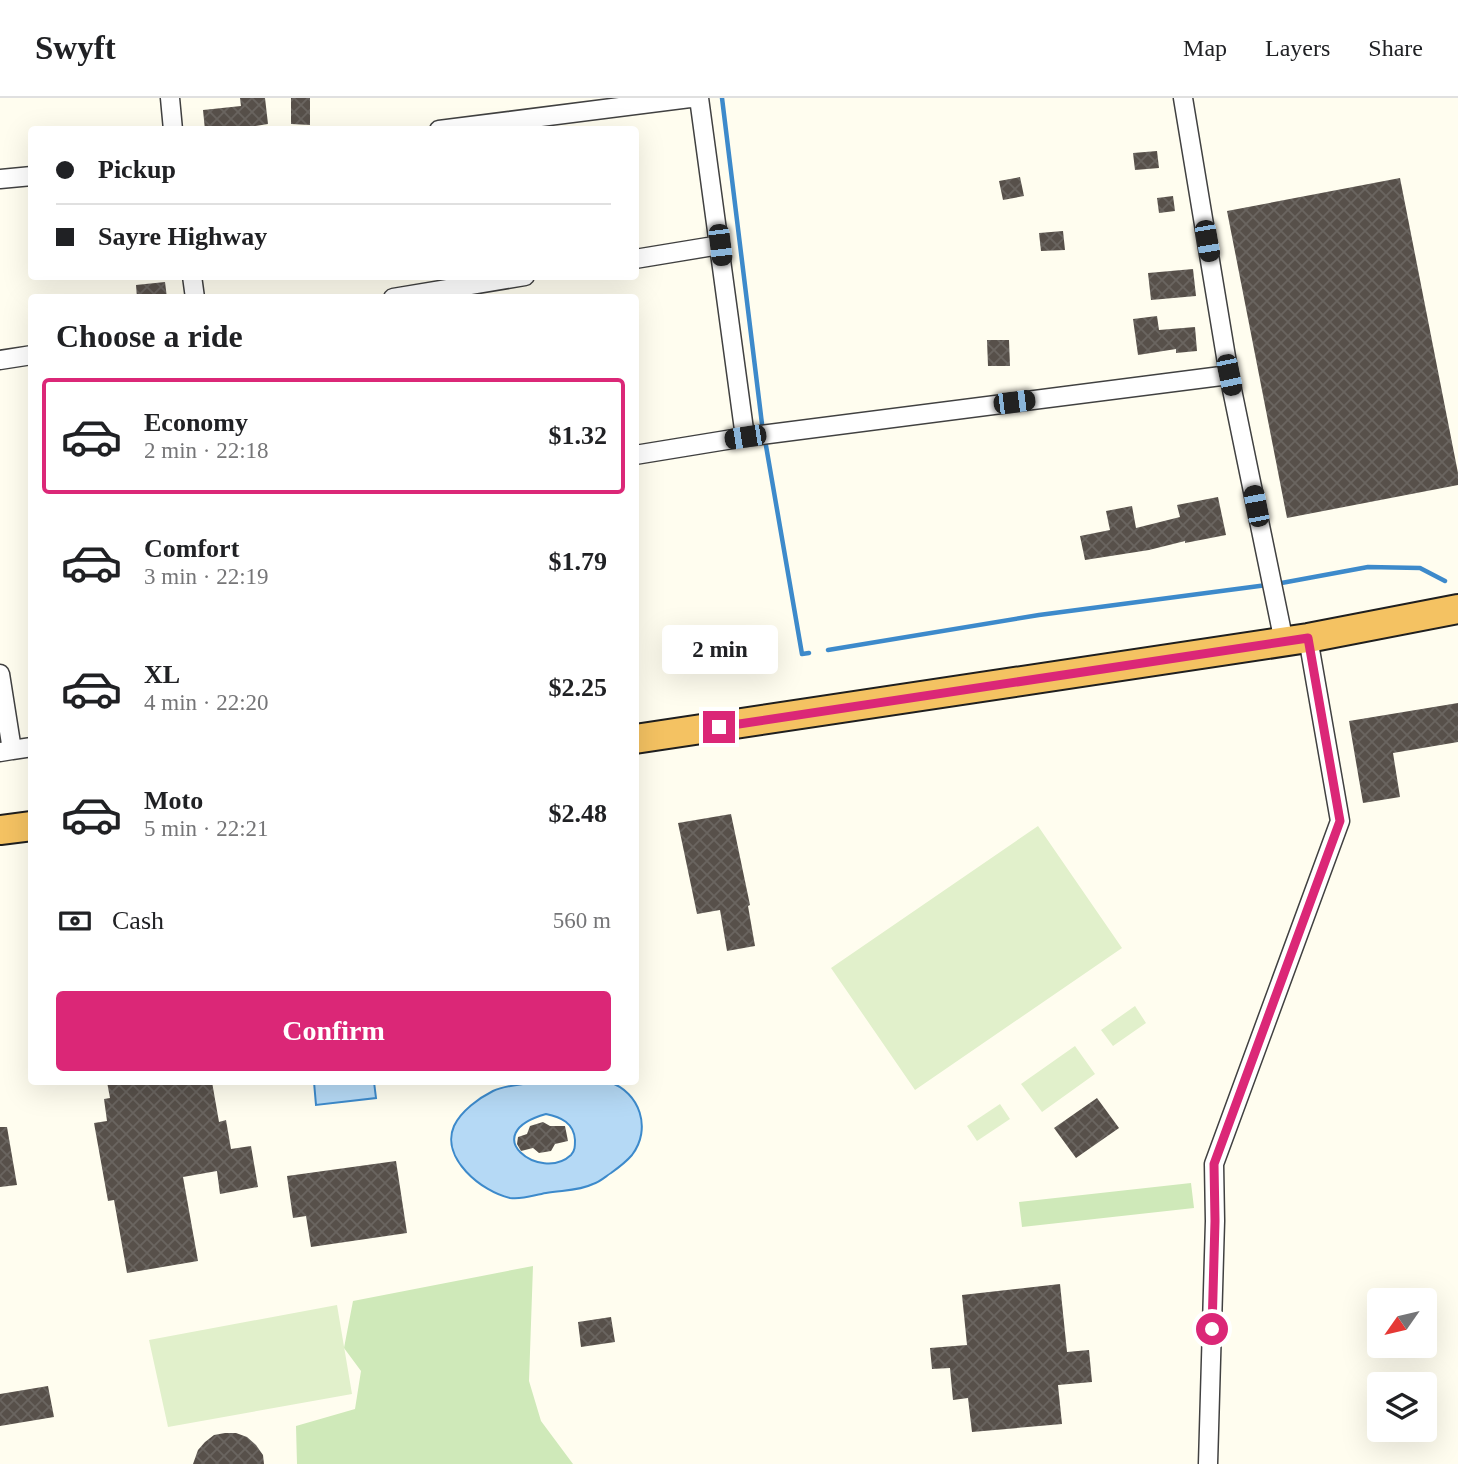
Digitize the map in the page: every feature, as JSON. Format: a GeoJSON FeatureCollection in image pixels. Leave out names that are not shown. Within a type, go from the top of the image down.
{"type":"FeatureCollection","features":[{"type":"Feature","properties":{"kind":"highway"},"geometry":{"type":"LineString","coordinates":[[639,738],[1296,640],[1458,609]]}},
{"type":"Feature","properties":{"kind":"highway"},"geometry":{"type":"LineString","coordinates":[[0,830],[28,826]]}},
{"type":"Feature","properties":{"kind":"street"},"geometry":{"type":"LineString","coordinates":[[170,98],[173,126]]}},
{"type":"Feature","properties":{"kind":"street"},"geometry":{"type":"LineString","coordinates":[[470,126],[690,98]]}},
{"type":"Feature","properties":{"kind":"street"},"geometry":{"type":"LineString","coordinates":[[699,98],[745,437]]}},
{"type":"Feature","properties":{"kind":"street"},"geometry":{"type":"LineString","coordinates":[[1183,98],[1229,375],[1340,821],[1214,1164],[1215,1221],[1208,1464]]}},
{"type":"Feature","properties":{"kind":"street"},"geometry":{"type":"LineString","coordinates":[[0,179],[28,176]]}},
{"type":"Feature","properties":{"kind":"street"},"geometry":{"type":"LineString","coordinates":[[639,258],[720,245]]}},
{"type":"Feature","properties":{"kind":"street"},"geometry":{"type":"LineString","coordinates":[[417,294],[501,280]]}},
{"type":"Feature","properties":{"kind":"street"},"geometry":{"type":"LineString","coordinates":[[0,360],[28,356]]}},
{"type":"Feature","properties":{"kind":"street"},"geometry":{"type":"LineString","coordinates":[[639,453],[745,437],[1229,375]]}},
{"type":"Feature","properties":{"kind":"street"},"geometry":{"type":"LineString","coordinates":[[0,674],[6,751],[28,748]]}},
{"type":"Feature","properties":{"kind":"green space"},"geometry":{"type":"Polygon","coordinates":[[[1038,826],[1122,948],[915,1090],[831,968],[1038,826]]]}},
{"type":"Feature","properties":{"kind":"green space"},"geometry":{"type":"Polygon","coordinates":[[[1135,1006],[1146,1023],[1113,1046],[1101,1030],[1135,1006]]]}},
{"type":"Feature","properties":{"kind":"green space"},"geometry":{"type":"Polygon","coordinates":[[[1075,1046],[1095,1074],[1042,1112],[1021,1084],[1075,1046]]]}},
{"type":"Feature","properties":{"kind":"green space"},"geometry":{"type":"Polygon","coordinates":[[[1000,1104],[1010,1119],[977,1141],[967,1126],[1000,1104]]]}},
{"type":"Feature","properties":{"kind":"green space"},"geometry":{"type":"Polygon","coordinates":[[[1191,1183],[1194,1208],[1022,1227],[1019,1202],[1191,1183]]]}},
{"type":"Feature","properties":{"kind":"green space"},"geometry":{"type":"Polygon","coordinates":[[[533,1266],[529,1381],[541,1421],[573,1464],[297,1464],[296,1426],[355,1409],[361,1371],[344,1348],[353,1301],[533,1266]]]}},
{"type":"Feature","properties":{"kind":"green space"},"geometry":{"type":"Polygon","coordinates":[[[337,1305],[352,1394],[168,1427],[149,1340],[337,1305]]]}},
{"type":"Feature","properties":{"kind":"water"},"geometry":{"type":"Polygon","coordinates":[[[314,1085],[374,1085],[376,1098],[316,1105],[314,1085]]]}},
{"type":"Feature","properties":{"kind":"water"},"geometry":{"type":"Polygon","coordinates":[[[616,1085],[628,1094],[640,1112],[642,1123],[638,1145],[622,1165],[588,1186],[524,1198],[510,1198],[487,1189],[466,1172],[458,1161],[451,1138],[457,1120],[466,1110],[476,1101],[503,1087],[616,1085]],[[546,1114],[525,1123],[516,1133],[515,1143],[531,1160],[558,1162],[571,1155],[575,1146],[572,1129],[562,1119],[546,1114]]]}},
{"type":"Feature","properties":{"kind":"building"},"geometry":{"type":"Polygon","coordinates":[[[240,98],[265,98],[268,124],[205,126],[203,110],[241,106],[240,98]]]}},
{"type":"Feature","properties":{"kind":"building"},"geometry":{"type":"Polygon","coordinates":[[[291,98],[310,98],[310,125],[291,124],[291,98]]]}},
{"type":"Feature","properties":{"kind":"building"},"geometry":{"type":"Polygon","coordinates":[[[1157,151],[1159,168],[1135,170],[1133,153],[1157,151]]]}},
{"type":"Feature","properties":{"kind":"building"},"geometry":{"type":"Polygon","coordinates":[[[1020,177],[1024,196],[1003,200],[999,181],[1020,177]]]}},
{"type":"Feature","properties":{"kind":"building"},"geometry":{"type":"Polygon","coordinates":[[[1400,178],[1458,473],[1458,485],[1287,518],[1227,211],[1400,178]]]}},
{"type":"Feature","properties":{"kind":"building"},"geometry":{"type":"Polygon","coordinates":[[[1173,196],[1175,211],[1159,213],[1157,198],[1173,196]]]}},
{"type":"Feature","properties":{"kind":"building"},"geometry":{"type":"Polygon","coordinates":[[[1063,231],[1065,250],[1041,251],[1039,233],[1063,231]]]}},
{"type":"Feature","properties":{"kind":"building"},"geometry":{"type":"Polygon","coordinates":[[[1193,269],[1196,296],[1151,300],[1148,273],[1193,269]]]}},
{"type":"Feature","properties":{"kind":"building"},"geometry":{"type":"Polygon","coordinates":[[[165,282],[166,294],[137,294],[136,285],[165,282]]]}},
{"type":"Feature","properties":{"kind":"building"},"geometry":{"type":"Polygon","coordinates":[[[1157,316],[1159,330],[1195,327],[1197,351],[1176,353],[1176,349],[1138,355],[1133,319],[1157,316]]]}},
{"type":"Feature","properties":{"kind":"building"},"geometry":{"type":"Polygon","coordinates":[[[987,340],[1009,340],[1010,366],[988,366],[987,340]]]}},
{"type":"Feature","properties":{"kind":"building"},"geometry":{"type":"Polygon","coordinates":[[[1218,497],[1226,535],[1085,560],[1080,536],[1110,530],[1106,511],[1132,506],[1136,528],[1180,517],[1177,505],[1218,497]]]}},
{"type":"Feature","properties":{"kind":"building"},"geometry":{"type":"Polygon","coordinates":[[[1458,703],[1458,742],[1393,753],[1400,797],[1363,803],[1349,721],[1458,703]]]}},
{"type":"Feature","properties":{"kind":"building"},"geometry":{"type":"Polygon","coordinates":[[[731,814],[750,905],[748,906],[755,946],[727,951],[720,910],[697,914],[678,823],[731,814]]]}},
{"type":"Feature","properties":{"kind":"building"},"geometry":{"type":"Polygon","coordinates":[[[108,1085],[213,1085],[219,1122],[226,1120],[231,1149],[251,1146],[258,1187],[220,1194],[217,1171],[183,1177],[198,1261],[127,1273],[114,1200],[108,1201],[94,1123],[107,1121],[104,1099],[110,1098],[108,1085]]]}},
{"type":"Feature","properties":{"kind":"building"},"geometry":{"type":"Polygon","coordinates":[[[1097,1098],[1119,1128],[1076,1158],[1054,1128],[1097,1098]]]}},
{"type":"Feature","properties":{"kind":"building"},"geometry":{"type":"Polygon","coordinates":[[[543,1122],[550,1126],[565,1126],[568,1141],[555,1144],[551,1151],[539,1153],[533,1148],[521,1151],[517,1144],[518,1137],[527,1134],[530,1126],[543,1122]]]}},
{"type":"Feature","properties":{"kind":"building"},"geometry":{"type":"Polygon","coordinates":[[[0,1127],[7,1127],[17,1185],[0,1187],[0,1127]]]}},
{"type":"Feature","properties":{"kind":"building"},"geometry":{"type":"Polygon","coordinates":[[[396,1161],[407,1233],[311,1247],[306,1216],[293,1218],[287,1176],[396,1161]]]}},
{"type":"Feature","properties":{"kind":"building"},"geometry":{"type":"Polygon","coordinates":[[[1060,1284],[1067,1352],[1089,1350],[1092,1382],[1058,1385],[1062,1424],[972,1432],[968,1398],[953,1400],[950,1368],[932,1369],[930,1348],[967,1345],[962,1295],[1060,1284]]]}},
{"type":"Feature","properties":{"kind":"building"},"geometry":{"type":"Polygon","coordinates":[[[611,1317],[615,1342],[581,1347],[578,1322],[611,1317]]]}},
{"type":"Feature","properties":{"kind":"building"},"geometry":{"type":"Polygon","coordinates":[[[48,1386],[54,1417],[0,1426],[0,1394],[48,1386]]]}},
{"type":"Feature","properties":{"kind":"building"},"geometry":{"type":"Polygon","coordinates":[[[225,1433],[247,1437],[263,1455],[264,1464],[193,1464],[198,1450],[205,1442],[214,1435],[225,1433]]]}},
{"type":"Feature","properties":{"kind":"waterway"},"geometry":{"type":"LineString","coordinates":[[722,98],[762,424]]}},
{"type":"Feature","properties":{"kind":"waterway"},"geometry":{"type":"LineString","coordinates":[[765,440],[802,654],[809,653]]}},
{"type":"Feature","properties":{"kind":"waterway"},"geometry":{"type":"LineString","coordinates":[[1276,584],[1368,567],[1420,568],[1445,581]]}},
{"type":"Feature","properties":{"kind":"waterway"},"geometry":{"type":"LineString","coordinates":[[828,650],[1039,615],[1267,585]]}},
{"type":"Feature","properties":{"kind":"route"},"geometry":{"type":"LineString","coordinates":[[719,727],[1308,638],[1340,821],[1214,1164],[1212,1329]]}}]}
